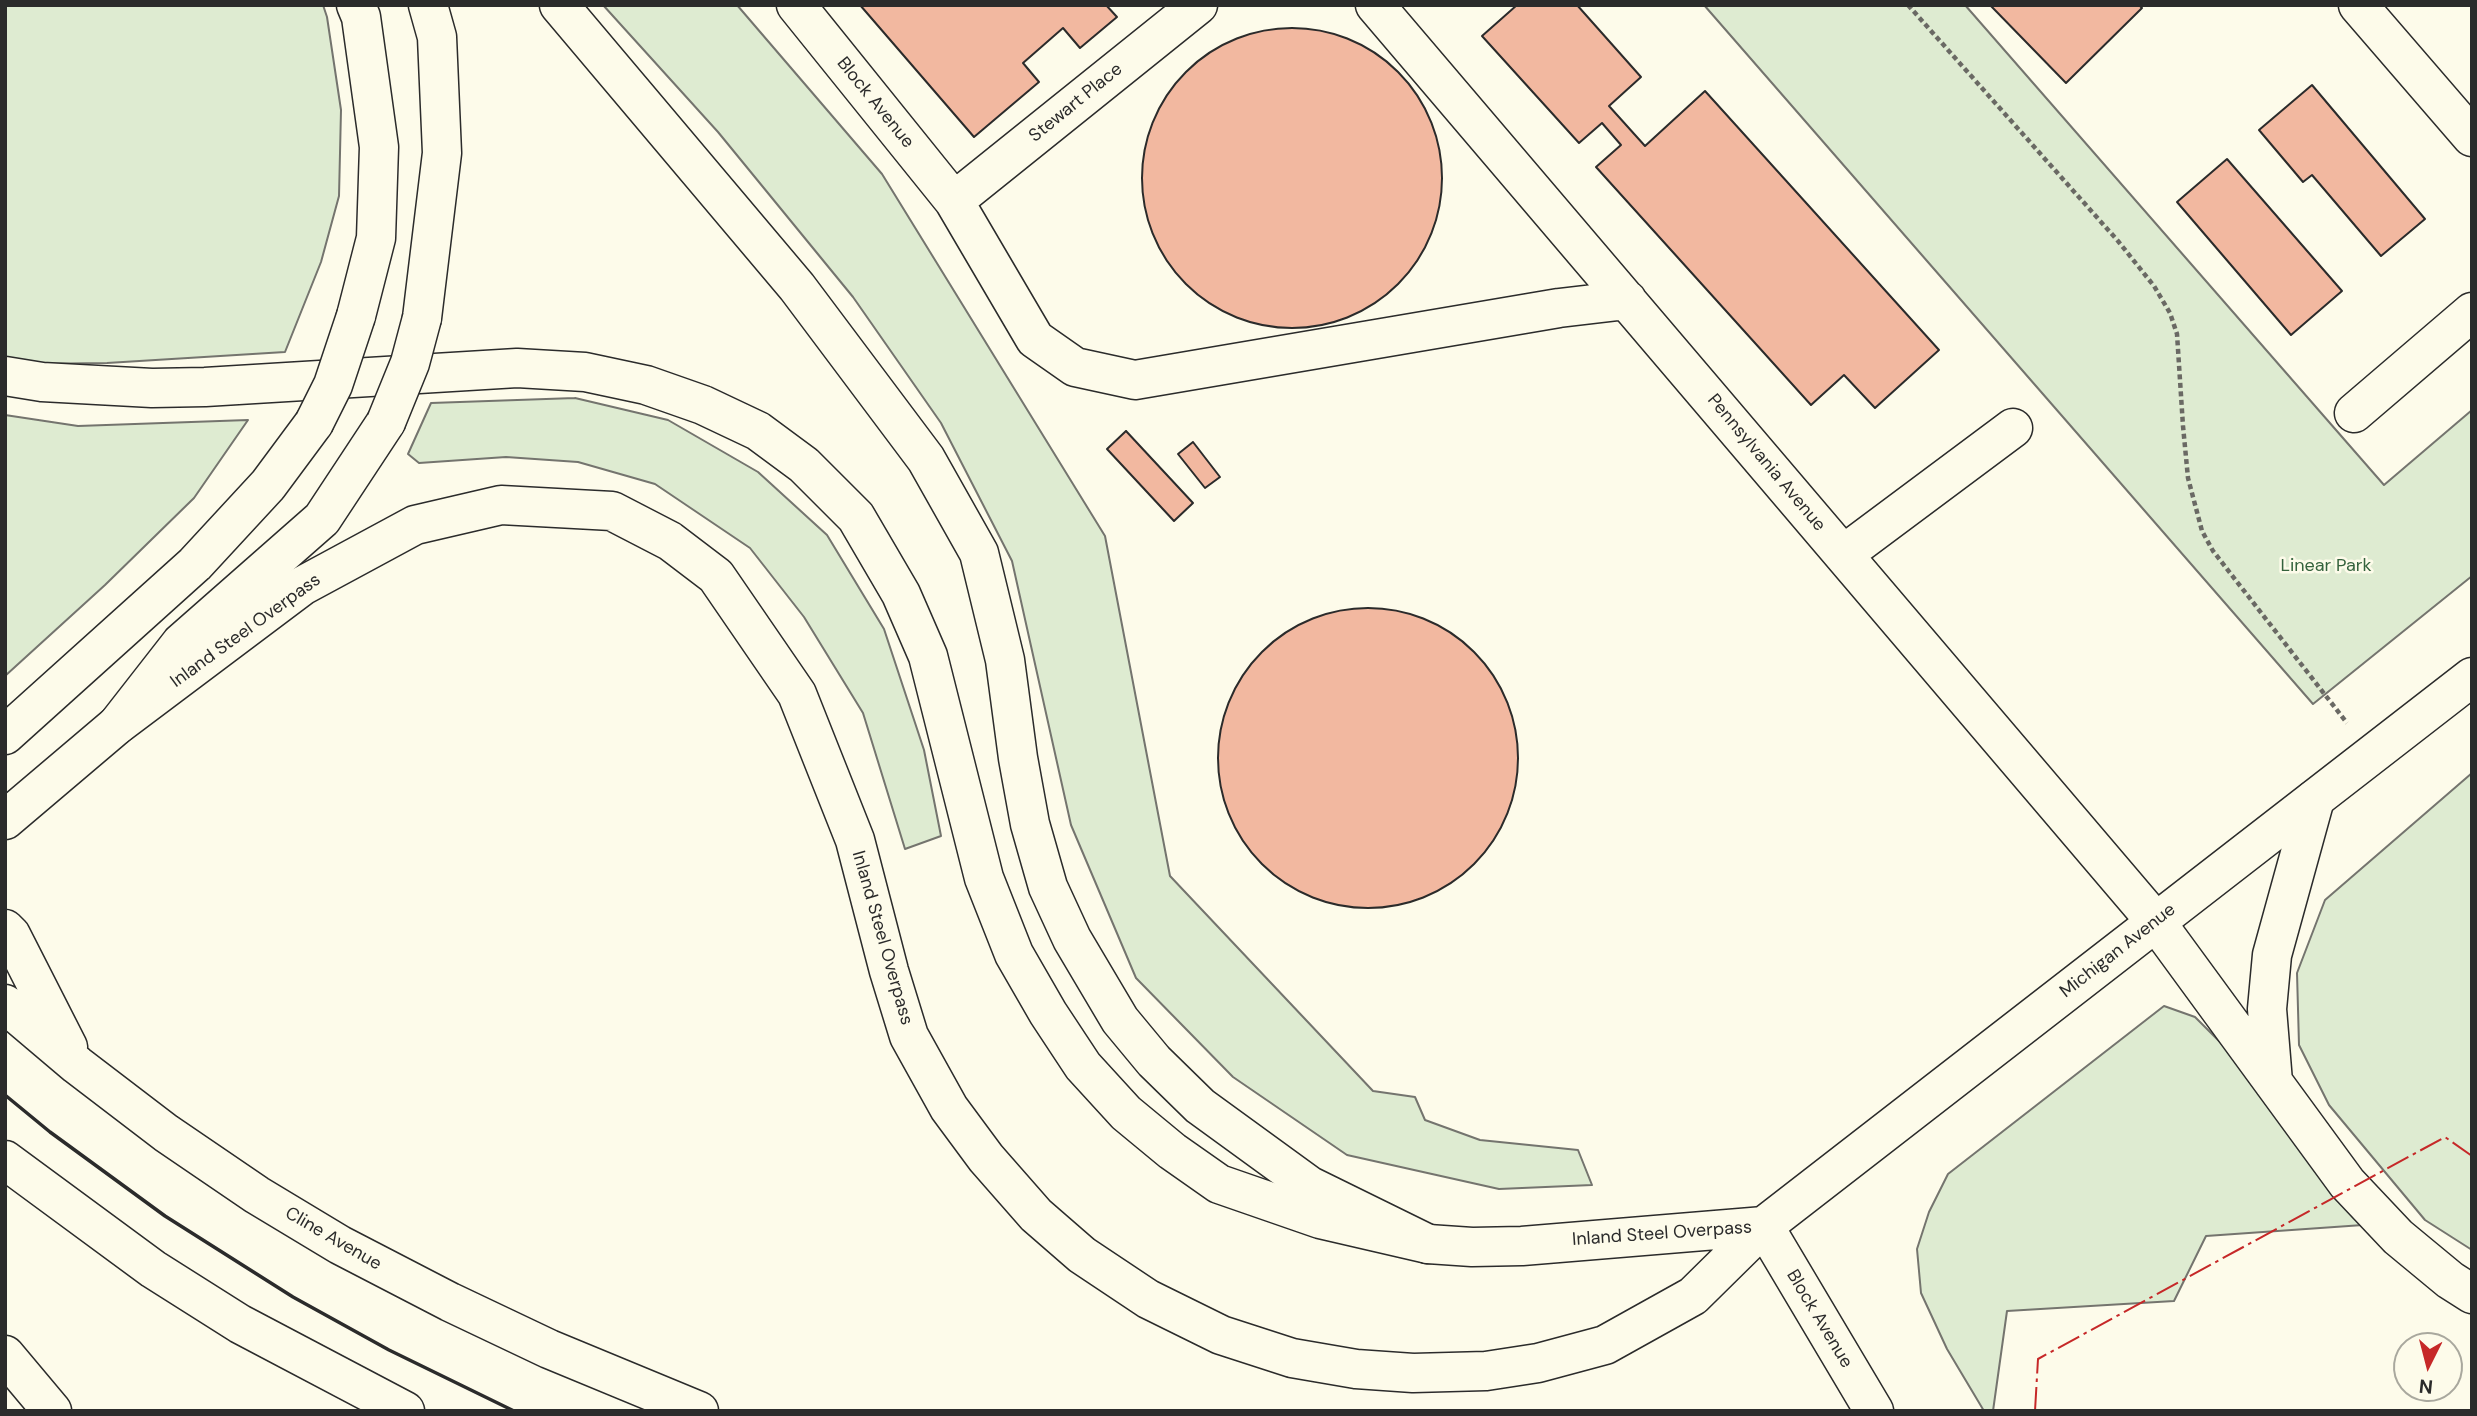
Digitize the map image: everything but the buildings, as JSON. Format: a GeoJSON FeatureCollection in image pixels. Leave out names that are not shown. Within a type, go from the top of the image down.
{"type":"FeatureCollection","features":[{"type":"Feature","properties":{"kind":"main road"},"geometry":{"type":"LineString","coordinates":[[5,735],[195,564],[268,485],[314,423],[333,385],[356,316],[376,238],[379,148],[361,17],[356,5]]}},
{"type":"Feature","properties":{"kind":"main road"},"geometry":{"type":"LineString","coordinates":[[117,725],[181,643],[322,519],[386,422],[410,363],[422,318],[442,153],[437,37],[428,5]]}},
{"type":"Feature","properties":{"kind":"main road"},"geometry":{"type":"LineString","coordinates":[[559,5],[797,287],[926,459],[979,553],[1005,660],[1030,824],[1048,887],[1072,939],[1120,1020],[1154,1061],[1200,1106],[1310,1186],[1429,1244]]}},
{"type":"Feature","properties":{"kind":"main road","name":"Block Avenue"},"geometry":{"type":"LineString","coordinates":[[796,5],[954,201],[1035,339],[1075,367],[1135,380],[1559,308],[1627,300]]}},
{"type":"Feature","properties":{"kind":"main road","name":"Stewart Place"},"geometry":{"type":"LineString","coordinates":[[954,201],[1198,5]]}},
{"type":"Feature","properties":{"kind":"main road","name":"Pennsylvania Avenue"},"geometry":{"type":"LineString","coordinates":[[1375,5],[2156,922],[2347,1182],[2398,1237],[2450,1280],[2472,1294]]}},
{"type":"Feature","properties":{"kind":"main road"},"geometry":{"type":"LineString","coordinates":[[2358,5],[2472,137]]}},
{"type":"Feature","properties":{"kind":"main road"},"geometry":{"type":"LineString","coordinates":[[2354,413],[2472,312]]}},
{"type":"Feature","properties":{"kind":"main road","name":"Inland Steel Overpass"},"geometry":{"type":"LineString","coordinates":[[5,376],[42,382],[152,388],[517,368],[585,372],[646,385],[702,405],[758,431],[804,465],[856,517],[901,594],[928,656],[984,878],[1014,954],[1083,1066],[1126,1113],[1172,1151],[1219,1184],[1320,1219],[1429,1244],[1522,1246],[1764,1226]]}},
{"type":"Feature","properties":{"kind":"main road"},"geometry":{"type":"LineString","coordinates":[[1844,554],[2013,428]]}},
{"type":"Feature","properties":{"kind":"main road","name":"Inland Steel Overpass"},"geometry":{"type":"LineString","coordinates":[[5,820],[117,725],[302,586],[415,525],[500,505],[612,512],[670,541],[716,576],[797,694],[855,840],[909,1036],[949,1108],[986,1158],[1036,1215],[1082,1255],[1148,1299],[1221,1335],[1292,1359],[1356,1369],[1413,1373],[1486,1371],[1538,1363],[1605,1345],[1693,1296],[1764,1226]]}},
{"type":"Feature","properties":{"kind":"main road","name":"Michigan Avenue"},"geometry":{"type":"LineString","coordinates":[[1764,1226],[2472,677]]}},
{"type":"Feature","properties":{"kind":"main road"},"geometry":{"type":"LineString","coordinates":[[2273,1082],[2267,1009],[2273,955],[2315,799]]}},
{"type":"Feature","properties":{"kind":"main road"},"geometry":{"type":"LineString","coordinates":[[5,929],[77,1065]]}},
{"type":"Feature","properties":{"kind":"main road","name":"Cline Avenue"},"geometry":{"type":"LineString","coordinates":[[5,1004],[77,1065],[166,1133],[257,1195],[340,1245],[537,1343],[699,1411]]}},
{"type":"Feature","properties":{"kind":"main road"},"geometry":{"type":"LineString","coordinates":[[5,1160],[153,1269],[240,1324],[405,1411]]}},
{"type":"Feature","properties":{"kind":"main road","name":"Block Avenue"},"geometry":{"type":"LineString","coordinates":[[1764,1226],[1874,1411]]}},
{"type":"Feature","properties":{"kind":"main road"},"geometry":{"type":"LineString","coordinates":[[5,1355],[52,1411]]}},
{"type":"Feature","properties":{"kind":"path"},"geometry":{"type":"LineString","coordinates":[[1908,5],[2118,241],[2154,286],[2170,313],[2177,334],[2189,478],[2202,531],[2213,551],[2371,755]]}},
{"type":"Feature","properties":{"kind":"green space"},"geometry":{"type":"Polygon","coordinates":[[[5,5],[323,5],[341,110],[339,196],[321,262],[285,352],[107,363],[26,364],[5,359],[5,5]]]}},
{"type":"Feature","properties":{"kind":"green space"},"geometry":{"type":"Polygon","coordinates":[[[603,5],[737,5],[882,174],[1105,536],[1170,876],[1373,1091],[1415,1097],[1425,1120],[1480,1140],[1578,1150],[1592,1185],[1499,1189],[1347,1155],[1233,1077],[1136,978],[1071,825],[1012,561],[941,423],[853,297],[718,132],[603,5]]]}},
{"type":"Feature","properties":{"kind":"green space","name":"Linear Park"},"geometry":{"type":"Polygon","coordinates":[[[1704,5],[1965,5],[2384,485],[2472,410],[2472,576],[2313,704],[1704,5]]]}},
{"type":"Feature","properties":{"kind":"green space"},"geometry":{"type":"Polygon","coordinates":[[[575,398],[668,420],[758,472],[827,535],[884,629],[924,750],[941,836],[905,849],[863,713],[804,617],[750,548],[655,484],[578,462],[506,457],[419,463],[408,454],[431,403],[575,398]]]}},
{"type":"Feature","properties":{"kind":"green space"},"geometry":{"type":"Polygon","coordinates":[[[5,415],[78,426],[248,420],[194,498],[105,585],[5,676],[5,415]]]}},
{"type":"Feature","properties":{"kind":"green space"},"geometry":{"type":"Polygon","coordinates":[[[2472,773],[2472,1250],[2425,1220],[2329,1105],[2299,1045],[2297,973],[2325,900],[2472,773]]]}},
{"type":"Feature","properties":{"kind":"green space"},"geometry":{"type":"Polygon","coordinates":[[[2164,1006],[2195,1017],[2224,1046],[2363,1225],[2206,1236],[2174,1301],[2007,1311],[1993,1411],[1984,1411],[1947,1349],[1921,1293],[1917,1249],[1929,1212],[1948,1174],[2164,1006]]]}},
{"type":"Feature","properties":{"kind":"wall"},"geometry":{"type":"LineString","coordinates":[[5,1095],[50,1132],[165,1216],[293,1297],[389,1350],[514,1411]]}},
{"type":"Feature","properties":{"kind":"power"},"geometry":{"type":"LineString","coordinates":[[2035,1411],[2038,1359],[2445,1137],[2472,1156]]}}]}
